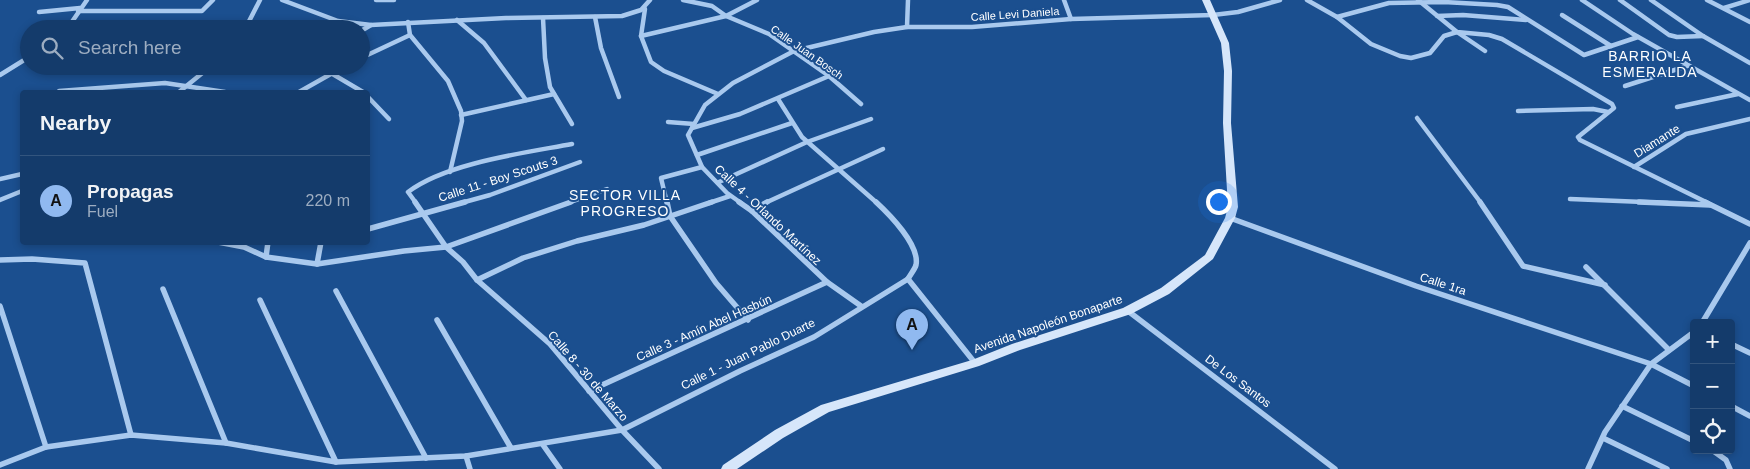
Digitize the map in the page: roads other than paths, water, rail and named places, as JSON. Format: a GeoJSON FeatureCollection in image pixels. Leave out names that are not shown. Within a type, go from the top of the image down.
{"type":"FeatureCollection","features":[{"type":"Feature","properties":{"kind":"main road","name":"Avenida Napoleón Bonaparte"},"geometry":{"type":"LineString","coordinates":[[727,469],[779,434],[825,408],[975,363],[1016,347],[1127,311],[1165,291],[1209,257],[1230,218],[1233,207],[1227,123],[1228,71],[1225,43],[1206,0]]}},
{"type":"Feature","properties":{"kind":"street"},"geometry":{"type":"LineString","coordinates":[[73,20],[87,0]]}},
{"type":"Feature","properties":{"kind":"street"},"geometry":{"type":"LineString","coordinates":[[39,12],[79,10],[202,11],[213,0]]}},
{"type":"Feature","properties":{"kind":"street"},"geometry":{"type":"LineString","coordinates":[[249,20],[260,0]]}},
{"type":"Feature","properties":{"kind":"street"},"geometry":{"type":"LineString","coordinates":[[282,0],[335,20]]}},
{"type":"Feature","properties":{"kind":"street"},"geometry":{"type":"LineString","coordinates":[[376,0],[394,0]]}},
{"type":"Feature","properties":{"kind":"street"},"geometry":{"type":"LineString","coordinates":[[650,0],[645,9],[641,36],[651,62],[664,71],[718,94]]}},
{"type":"Feature","properties":{"kind":"street","name":"Calle Juan Bosch"},"geometry":{"type":"LineString","coordinates":[[683,0],[712,6],[726,16],[769,34],[828,76],[861,104]]}},
{"type":"Feature","properties":{"kind":"street"},"geometry":{"type":"LineString","coordinates":[[641,36],[726,16],[757,0]]}},
{"type":"Feature","properties":{"kind":"street"},"geometry":{"type":"LineString","coordinates":[[693,126],[705,105],[718,94],[742,78],[794,51],[874,32],[907,27],[908,0]]}},
{"type":"Feature","properties":{"kind":"street"},"geometry":{"type":"LineString","coordinates":[[1064,0],[1071,19]]}},
{"type":"Feature","properties":{"kind":"street","name":"Calle Levi Daniela"},"geometry":{"type":"LineString","coordinates":[[907,27],[972,27],[1071,19],[1213,15],[1238,12],[1280,0]]}},
{"type":"Feature","properties":{"kind":"street"},"geometry":{"type":"LineString","coordinates":[[1307,0],[1337,17],[1371,44],[1400,56],[1411,58],[1430,53],[1444,36],[1457,32],[1489,35],[1502,39],[1609,102],[1614,108],[1578,139],[1750,224]]}},
{"type":"Feature","properties":{"kind":"street"},"geometry":{"type":"LineString","coordinates":[[1337,17],[1378,5],[1419,0],[1496,3],[1508,7],[1526,20],[1584,54],[1638,37]]}},
{"type":"Feature","properties":{"kind":"street"},"geometry":{"type":"LineString","coordinates":[[1419,0],[1457,32],[1485,51]]}},
{"type":"Feature","properties":{"kind":"street"},"geometry":{"type":"LineString","coordinates":[[1582,0],[1638,37],[1750,100]]}},
{"type":"Feature","properties":{"kind":"street"},"geometry":{"type":"LineString","coordinates":[[1620,0],[1669,35],[1677,37],[1703,36]]}},
{"type":"Feature","properties":{"kind":"street"},"geometry":{"type":"LineString","coordinates":[[1651,0],[1703,36],[1750,63]]}},
{"type":"Feature","properties":{"kind":"street"},"geometry":{"type":"LineString","coordinates":[[1707,0],[1750,22]]}},
{"type":"Feature","properties":{"kind":"street"},"geometry":{"type":"LineString","coordinates":[[1724,8],[1750,0]]}},
{"type":"Feature","properties":{"kind":"street"},"geometry":{"type":"LineString","coordinates":[[371,25],[456,20],[622,16],[645,9]]}},
{"type":"Feature","properties":{"kind":"street"},"geometry":{"type":"LineString","coordinates":[[1437,16],[1463,15],[1526,20]]}},
{"type":"Feature","properties":{"kind":"street"},"geometry":{"type":"LineString","coordinates":[[1562,15],[1611,46]]}},
{"type":"Feature","properties":{"kind":"street"},"geometry":{"type":"LineString","coordinates":[[595,17],[601,48],[619,96]]}},
{"type":"Feature","properties":{"kind":"street"},"geometry":{"type":"LineString","coordinates":[[543,18],[545,58],[550,87],[572,124]]}},
{"type":"Feature","properties":{"kind":"street"},"geometry":{"type":"LineString","coordinates":[[456,20],[484,43],[526,100]]}},
{"type":"Feature","properties":{"kind":"street"},"geometry":{"type":"LineString","coordinates":[[408,22],[410,35],[448,81],[461,115],[462,121],[450,172],[572,144]]}},
{"type":"Feature","properties":{"kind":"street"},"geometry":{"type":"LineString","coordinates":[[370,54],[410,35]]}},
{"type":"Feature","properties":{"kind":"street"},"geometry":{"type":"LineString","coordinates":[[1,73],[20,61]]}},
{"type":"Feature","properties":{"kind":"street"},"geometry":{"type":"LineString","coordinates":[[1625,86],[1687,66]]}},
{"type":"Feature","properties":{"kind":"street"},"geometry":{"type":"LineString","coordinates":[[182,90],[200,75]]}},
{"type":"Feature","properties":{"kind":"street"},"geometry":{"type":"LineString","coordinates":[[302,90],[328,75]]}},
{"type":"Feature","properties":{"kind":"street"},"geometry":{"type":"LineString","coordinates":[[332,75],[359,90]]}},
{"type":"Feature","properties":{"kind":"street"},"geometry":{"type":"LineString","coordinates":[[668,122],[693,126],[740,114],[828,76]]}},
{"type":"Feature","properties":{"kind":"street"},"geometry":{"type":"LineString","coordinates":[[72,90],[165,83],[212,90]]}},
{"type":"Feature","properties":{"kind":"street"},"geometry":{"type":"LineString","coordinates":[[461,115],[554,94]]}},
{"type":"Feature","properties":{"kind":"street"},"geometry":{"type":"LineString","coordinates":[[1677,107],[1738,94]]}},
{"type":"Feature","properties":{"kind":"street"},"geometry":{"type":"LineString","coordinates":[[370,99],[389,119]]}},
{"type":"Feature","properties":{"kind":"street"},"geometry":{"type":"LineString","coordinates":[[778,99],[792,123],[807,142],[840,168],[890,215],[913,246],[916,264],[908,279],[975,363]]}},
{"type":"Feature","properties":{"kind":"street"},"geometry":{"type":"LineString","coordinates":[[1518,111],[1593,109],[1608,112]]}},
{"type":"Feature","properties":{"kind":"street"},"geometry":{"type":"LineString","coordinates":[[1417,118],[1476,196],[1522,266],[1604,285]]}},
{"type":"Feature","properties":{"kind":"street"},"geometry":{"type":"LineString","coordinates":[[719,182],[807,142],[871,119]]}},
{"type":"Feature","properties":{"kind":"street","name":"Diamante"},"geometry":{"type":"LineString","coordinates":[[1634,168],[1686,134],[1750,119]]}},
{"type":"Feature","properties":{"kind":"street"},"geometry":{"type":"LineString","coordinates":[[697,155],[792,123]]}},
{"type":"Feature","properties":{"kind":"street","name":"Calle 4 - Orlando Martínez"},"geometry":{"type":"LineString","coordinates":[[693,126],[688,135],[702,167],[719,182],[730,196],[752,211],[826,282],[862,306]]}},
{"type":"Feature","properties":{"kind":"street"},"geometry":{"type":"LineString","coordinates":[[752,211],[774,198],[883,149]]}},
{"type":"Feature","properties":{"kind":"street","name":"Calle 11 - Boy Scouts 3"},"geometry":{"type":"LineString","coordinates":[[370,229],[490,195],[580,162]]}},
{"type":"Feature","properties":{"kind":"street"},"geometry":{"type":"LineString","coordinates":[[702,167],[661,178],[670,216],[716,283],[748,320]]}},
{"type":"Feature","properties":{"kind":"street","name":"Calle 8 - 30 de Marzo"},"geometry":{"type":"LineString","coordinates":[[450,172],[412,186],[408,192],[409,196],[446,247],[464,262],[477,280],[550,344],[622,430],[659,469]]}},
{"type":"Feature","properties":{"kind":"street"},"geometry":{"type":"LineString","coordinates":[[0,179],[20,174]]}},
{"type":"Feature","properties":{"kind":"street"},"geometry":{"type":"LineString","coordinates":[[232,245],[244,247],[266,256],[317,264],[384,253],[446,247],[607,188]]}},
{"type":"Feature","properties":{"kind":"street"},"geometry":{"type":"LineString","coordinates":[[0,200],[20,192]]}},
{"type":"Feature","properties":{"kind":"street"},"geometry":{"type":"LineString","coordinates":[[477,280],[523,258],[670,216],[730,196]]}},
{"type":"Feature","properties":{"kind":"street"},"geometry":{"type":"LineString","coordinates":[[1570,199],[1711,205]]}},
{"type":"Feature","properties":{"kind":"street","name":"Calle 1ra"},"geometry":{"type":"LineString","coordinates":[[1230,218],[1416,286],[1651,364],[1690,384]]}},
{"type":"Feature","properties":{"kind":"street"},"geometry":{"type":"LineString","coordinates":[[1705,319],[1744,256],[1750,243]]}},
{"type":"Feature","properties":{"kind":"street"},"geometry":{"type":"LineString","coordinates":[[266,256],[268,245]]}},
{"type":"Feature","properties":{"kind":"street"},"geometry":{"type":"LineString","coordinates":[[317,264],[320,245]]}},
{"type":"Feature","properties":{"kind":"street"},"geometry":{"type":"LineString","coordinates":[[1744,256],[1750,258]]}},
{"type":"Feature","properties":{"kind":"street"},"geometry":{"type":"LineString","coordinates":[[0,260],[32,259],[85,263],[131,435]]}},
{"type":"Feature","properties":{"kind":"street"},"geometry":{"type":"LineString","coordinates":[[1586,267],[1669,350]]}},
{"type":"Feature","properties":{"kind":"street","name":"Calle 1 - Juan Pablo Duarte"},"geometry":{"type":"LineString","coordinates":[[0,465],[46,447],[131,435],[226,443],[336,462],[466,456],[511,448],[543,445],[622,430],[740,371],[814,337],[908,279]]}},
{"type":"Feature","properties":{"kind":"street","name":"Calle 3 - Amín Abel Hasbún"},"geometry":{"type":"LineString","coordinates":[[589,391],[748,320],[826,282]]}},
{"type":"Feature","properties":{"kind":"street"},"geometry":{"type":"LineString","coordinates":[[163,288],[226,443]]}},
{"type":"Feature","properties":{"kind":"street"},"geometry":{"type":"LineString","coordinates":[[336,291],[388,383],[426,458]]}},
{"type":"Feature","properties":{"kind":"street"},"geometry":{"type":"LineString","coordinates":[[260,300],[336,462]]}},
{"type":"Feature","properties":{"kind":"street"},"geometry":{"type":"LineString","coordinates":[[0,306],[1,314],[46,447]]}},
{"type":"Feature","properties":{"kind":"street","name":"De Los Santos"},"geometry":{"type":"LineString","coordinates":[[1127,311],[1335,469]]}},
{"type":"Feature","properties":{"kind":"street"},"geometry":{"type":"LineString","coordinates":[[437,320],[511,448]]}},
{"type":"Feature","properties":{"kind":"street"},"geometry":{"type":"LineString","coordinates":[[1588,469],[1603,438],[1622,406],[1651,364],[1690,335]]}},
{"type":"Feature","properties":{"kind":"street"},"geometry":{"type":"LineString","coordinates":[[1735,346],[1750,353]]}},
{"type":"Feature","properties":{"kind":"street"},"geometry":{"type":"LineString","coordinates":[[1622,406],[1690,439]]}},
{"type":"Feature","properties":{"kind":"street"},"geometry":{"type":"LineString","coordinates":[[1735,408],[1750,416]]}},
{"type":"Feature","properties":{"kind":"street"},"geometry":{"type":"LineString","coordinates":[[1603,438],[1667,469]]}},
{"type":"Feature","properties":{"kind":"street"},"geometry":{"type":"LineString","coordinates":[[543,445],[560,469]]}},
{"type":"Feature","properties":{"kind":"street"},"geometry":{"type":"LineString","coordinates":[[1720,454],[1730,463],[1730,469]]}},
{"type":"Feature","properties":{"kind":"street"},"geometry":{"type":"LineString","coordinates":[[466,456],[470,469]]}},
{"type":"Feature","properties":{"kind":"place","name":"Propagas"},"geometry":{"type":"Point","coordinates":[912,350]}},
{"type":"Feature","properties":{"kind":"district","name":"BARRIO LA ESMERALDA"},"geometry":{"type":"Point","coordinates":[1650,64]}},
{"type":"Feature","properties":{"kind":"district","name":"SECTOR VILLA PROGRESO"},"geometry":{"type":"Point","coordinates":[625,204]}}]}
